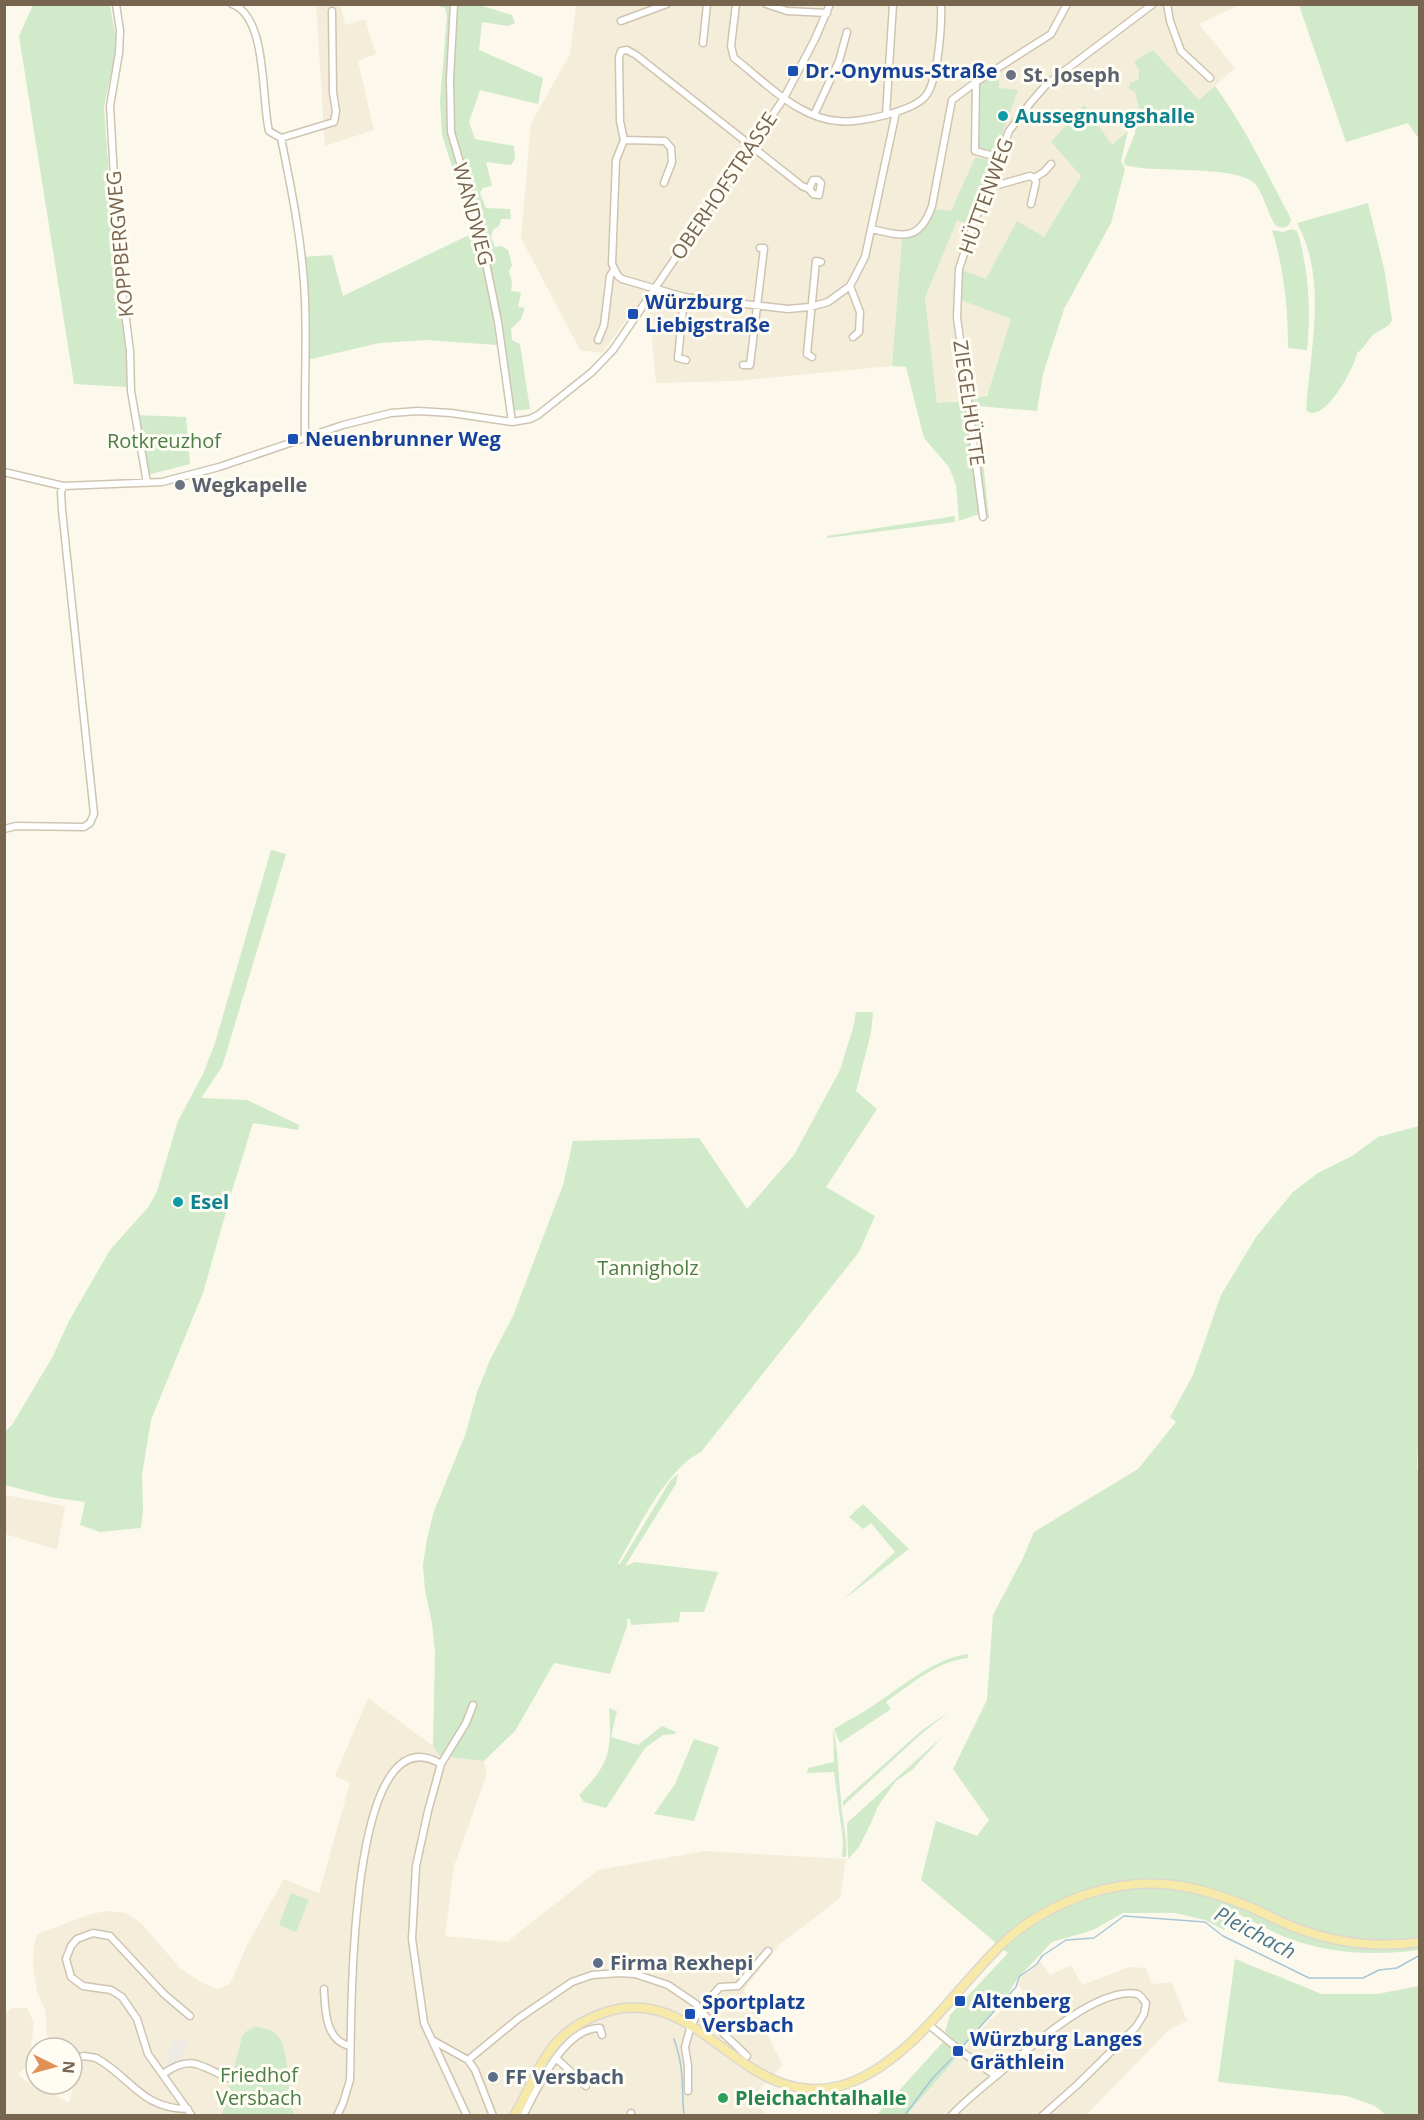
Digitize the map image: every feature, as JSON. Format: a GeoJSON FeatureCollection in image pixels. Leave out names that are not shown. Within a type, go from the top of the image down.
{"type":"FeatureCollection","features":[{"type":"Feature","properties":{"kind":"main road"},"geometry":{"type":"LineString","coordinates":[[514,2115],[548,2053],[563,2036],[582,2022],[611,2010],[629,2008],[662,2011],[692,2025],[744,2058],[756,2072],[782,2085],[805,2089],[832,2088],[857,2080],[878,2069],[904,2048],[929,2025],[1003,1943],[1031,1921],[1071,1900],[1112,1887],[1153,1883],[1174,1884],[1206,1890],[1296,1928],[1335,1940],[1375,1944],[1419,1942]]}},
{"type":"Feature","properties":{"kind":"street","name":"KOPPBERGWEG"},"geometry":{"type":"LineString","coordinates":[[116,4],[120,31],[119,53],[110,106],[118,254],[130,351],[131,391],[147,483]]}},
{"type":"Feature","properties":{"kind":"street"},"geometry":{"type":"LineString","coordinates":[[232,4],[240,7],[252,23],[264,81],[265,114],[269,131],[281,138],[334,122],[336,111],[333,93],[332,10]]}},
{"type":"Feature","properties":{"kind":"street","name":"WANDWEG"},"geometry":{"type":"LineString","coordinates":[[454,4],[450,79],[451,132],[485,258],[498,322],[512,422]]}},
{"type":"Feature","properties":{"kind":"street"},"geometry":{"type":"LineString","coordinates":[[621,21],[667,4]]}},
{"type":"Feature","properties":{"kind":"street"},"geometry":{"type":"LineString","coordinates":[[703,43],[708,4]]}},
{"type":"Feature","properties":{"kind":"street"},"geometry":{"type":"LineString","coordinates":[[736,4],[731,46],[734,58],[784,98],[814,115],[840,122],[856,122],[886,115],[925,98],[929,91],[938,52],[942,4]]}},
{"type":"Feature","properties":{"kind":"street"},"geometry":{"type":"LineString","coordinates":[[766,4],[787,11],[826,13]]}},
{"type":"Feature","properties":{"kind":"street","name":"OBERHOFSTRASSE"},"geometry":{"type":"LineString","coordinates":[[512,422],[538,415],[604,360],[656,288],[784,98],[815,39],[830,4]]}},
{"type":"Feature","properties":{"kind":"street"},"geometry":{"type":"LineString","coordinates":[[886,115],[893,4]]}},
{"type":"Feature","properties":{"kind":"street"},"geometry":{"type":"LineString","coordinates":[[872,229],[902,234],[914,232],[922,227],[932,206],[952,100],[1051,34],[1066,4]]}},
{"type":"Feature","properties":{"kind":"street","name":"HÜTTENWEG"},"geometry":{"type":"LineString","coordinates":[[957,288],[959,269],[973,226],[1009,131],[1047,84],[1153,4]]}},
{"type":"Feature","properties":{"kind":"street"},"geometry":{"type":"LineString","coordinates":[[1167,4],[1170,21],[1181,51],[1210,78]]}},
{"type":"Feature","properties":{"kind":"street"},"geometry":{"type":"LineString","coordinates":[[814,115],[839,61],[847,32]]}},
{"type":"Feature","properties":{"kind":"street"},"geometry":{"type":"LineString","coordinates":[[809,189],[750,147],[636,55],[627,50],[621,51],[619,57],[620,120],[624,140],[616,160],[612,264],[622,279],[684,297],[789,309],[810,308],[828,302],[850,286],[865,256],[896,112]]}},
{"type":"Feature","properties":{"kind":"street"},"geometry":{"type":"LineString","coordinates":[[976,82],[975,151],[998,157]]}},
{"type":"Feature","properties":{"kind":"street"},"geometry":{"type":"LineString","coordinates":[[281,138],[302,255],[305,438]]}},
{"type":"Feature","properties":{"kind":"street"},"geometry":{"type":"LineString","coordinates":[[624,140],[665,141],[671,148],[672,162],[664,183]]}},
{"type":"Feature","properties":{"kind":"street"},"geometry":{"type":"LineString","coordinates":[[990,184],[1034,178],[1051,164]]}},
{"type":"Feature","properties":{"kind":"street"},"geometry":{"type":"LineString","coordinates":[[1031,204],[1036,182],[1034,178]]}},
{"type":"Feature","properties":{"kind":"street"},"geometry":{"type":"LineString","coordinates":[[743,365],[750,365],[764,248],[760,248]]}},
{"type":"Feature","properties":{"kind":"street"},"geometry":{"type":"LineString","coordinates":[[812,357],[807,354],[810,308],[816,261],[821,262]]}},
{"type":"Feature","properties":{"kind":"street"},"geometry":{"type":"LineString","coordinates":[[598,340],[604,325],[610,276],[614,270]]}},
{"type":"Feature","properties":{"kind":"street"},"geometry":{"type":"LineString","coordinates":[[850,286],[860,312],[859,332],[854,337]]}},
{"type":"Feature","properties":{"kind":"street","name":"ZIEGELHÜTTE"},"geometry":{"type":"LineString","coordinates":[[957,288],[957,317],[983,517]]}},
{"type":"Feature","properties":{"kind":"street"},"geometry":{"type":"LineString","coordinates":[[684,297],[678,358],[686,360]]}},
{"type":"Feature","properties":{"kind":"street"},"geometry":{"type":"LineString","coordinates":[[4,472],[63,486],[147,483],[183,478],[374,416],[400,412],[451,413],[512,422]]}},
{"type":"Feature","properties":{"kind":"street"},"geometry":{"type":"LineString","coordinates":[[4,829],[16,826],[84,827],[90,823],[94,814],[62,510],[63,486]]}},
{"type":"Feature","properties":{"kind":"street"},"geometry":{"type":"LineString","coordinates":[[467,2115],[431,2040],[422,2014],[414,1957],[413,1916],[416,1866],[441,1764],[466,1724],[473,1705]]}},
{"type":"Feature","properties":{"kind":"street"},"geometry":{"type":"LineString","coordinates":[[337,2115],[350,2080],[356,1912],[370,1826],[385,1787],[398,1768],[412,1759],[434,1760],[441,1764]]}},
{"type":"Feature","properties":{"kind":"street"},"geometry":{"type":"LineString","coordinates":[[190,2016],[164,1994],[110,1935],[93,1933],[77,1939],[70,1946],[66,1959],[71,1977],[83,1986],[111,1990],[122,1997],[137,2019],[148,2054],[192,2115]]}},
{"type":"Feature","properties":{"kind":"street"},"geometry":{"type":"LineString","coordinates":[[688,2091],[685,2047],[699,2010],[720,1987],[738,1986],[768,1951]]}},
{"type":"Feature","properties":{"kind":"street"},"geometry":{"type":"LineString","coordinates":[[468,2060],[519,2018],[562,1987],[582,1977],[619,1973],[648,1977],[676,1989],[691,1999],[744,2058]]}},
{"type":"Feature","properties":{"kind":"street"},"geometry":{"type":"LineString","coordinates":[[324,1989],[325,2008],[330,2028],[337,2038],[350,2046]]}},
{"type":"Feature","properties":{"kind":"street"},"geometry":{"type":"LineString","coordinates":[[951,2115],[1056,2027],[1078,2012],[1116,1996],[1138,1994],[1142,1997],[1146,2003],[1144,2014],[1136,2027],[1042,2115]]}},
{"type":"Feature","properties":{"kind":"street"},"geometry":{"type":"LineString","coordinates":[[929,2025],[996,2076]]}},
{"type":"Feature","properties":{"kind":"street"},"geometry":{"type":"LineString","coordinates":[[524,2115],[543,2078],[567,2044],[587,2031],[600,2028],[602,2035]]}},
{"type":"Feature","properties":{"kind":"street"},"geometry":{"type":"LineString","coordinates":[[431,2040],[468,2060],[475,2070],[493,2115]]}},
{"type":"Feature","properties":{"kind":"street"},"geometry":{"type":"LineString","coordinates":[[84,2056],[96,2058],[153,2102],[172,2109],[188,2109]]}},
{"type":"Feature","properties":{"kind":"street"},"geometry":{"type":"LineString","coordinates":[[556,2058],[586,2086]]}},
{"type":"Feature","properties":{"kind":"street"},"geometry":{"type":"LineString","coordinates":[[164,2074],[175,2066],[187,2062],[228,2078]]}},
{"type":"Feature","properties":{"kind":"shaded area"},"geometry":{"type":"Polygon","coordinates":[[[316,5],[341,5],[345,25],[365,19],[376,54],[358,61],[374,130],[325,146],[316,5]]]}},
{"type":"Feature","properties":{"kind":"shaded area"},"geometry":{"type":"Polygon","coordinates":[[[576,5],[1239,5],[1199,24],[1235,68],[1199,100],[1154,51],[1135,61],[1139,70],[1135,92],[1140,113],[1128,131],[1081,175],[1044,237],[986,280],[959,269],[958,299],[1011,319],[987,395],[937,404],[925,298],[957,219],[973,226],[975,159],[951,211],[930,223],[925,231],[902,238],[892,366],[736,381],[656,383],[649,307],[646,299],[641,300],[602,353],[580,350],[521,238],[531,123],[570,54],[576,5]]]}},
{"type":"Feature","properties":{"kind":"shaded area"},"geometry":{"type":"Polygon","coordinates":[[[5,1495],[65,1506],[57,1550],[5,1534],[5,1495]]]}},
{"type":"Feature","properties":{"kind":"shaded area"},"geometry":{"type":"Polygon","coordinates":[[[368,1698],[433,1746],[484,1761],[487,1774],[454,1866],[445,1936],[507,1942],[598,1870],[704,1851],[846,1859],[840,1898],[779,1945],[744,1990],[783,2065],[752,2097],[766,2115],[5,2116],[5,2014],[12,2008],[27,2008],[34,2023],[32,2036],[24,2036],[24,2069],[18,2074],[24,2079],[24,2096],[58,2096],[69,2103],[71,2096],[84,2096],[84,2036],[47,2036],[45,2010],[37,1992],[33,1966],[37,1934],[91,1914],[107,1911],[126,1913],[141,1923],[179,1967],[202,1983],[218,1989],[230,1984],[247,1945],[284,1879],[319,1893],[350,1783],[335,1776],[368,1698]]]}},
{"type":"Feature","properties":{"kind":"shaded area"},"geometry":{"type":"Polygon","coordinates":[[[1041,1962],[1050,1975],[1071,1965],[1082,1985],[1129,1967],[1146,1968],[1152,1984],[1172,1982],[1187,2021],[1170,2029],[1086,2115],[907,2116],[988,2022],[1023,1992],[1016,1981],[1041,1962]]]}},
{"type":"Feature","properties":{"kind":"shaded area"},"geometry":{"type":"Polygon","coordinates":[[[173,2040],[189,2042],[180,2062],[169,2067],[164,2060],[173,2040]]]}},
{"type":"Feature","properties":{"kind":"green space"},"geometry":{"type":"Polygon","coordinates":[[[33,5],[110,5],[117,45],[104,107],[116,276],[126,344],[127,387],[74,384],[19,36],[33,5]]]}},
{"type":"Feature","properties":{"kind":"green space"},"geometry":{"type":"Polygon","coordinates":[[[435,5],[479,5],[512,15],[515,23],[508,26],[482,22],[479,50],[543,78],[538,104],[480,90],[469,122],[475,139],[514,146],[515,159],[511,165],[486,162],[492,186],[483,188],[480,193],[486,208],[510,209],[511,219],[501,219],[500,225],[493,230],[491,237],[495,247],[501,246],[508,250],[512,265],[509,271],[512,282],[511,291],[521,292],[518,307],[525,308],[521,319],[511,329],[512,340],[520,344],[530,409],[512,411],[498,320],[493,319],[497,345],[427,340],[379,343],[307,360],[303,257],[332,255],[343,296],[473,233],[442,135],[440,101],[447,16],[445,8],[435,5]]]}},
{"type":"Feature","properties":{"kind":"green space"},"geometry":{"type":"Polygon","coordinates":[[[1299,5],[1419,5],[1419,139],[1408,123],[1346,142],[1299,5]]]}},
{"type":"Feature","properties":{"kind":"green space"},"geometry":{"type":"Polygon","coordinates":[[[1153,50],[1199,100],[1215,86],[1246,134],[1290,217],[1291,221],[1288,226],[1282,228],[1276,226],[1255,184],[1245,178],[1213,172],[1138,168],[1125,165],[1124,161],[1135,133],[1135,121],[1140,113],[1135,92],[1129,89],[1130,83],[1138,80],[1139,70],[1134,61],[1153,50]]]}},
{"type":"Feature","properties":{"kind":"green space"},"geometry":{"type":"Polygon","coordinates":[[[999,68],[999,88],[1018,90],[996,151],[988,153],[988,150],[983,152],[978,147],[978,85],[999,68]]]}},
{"type":"Feature","properties":{"kind":"green space"},"geometry":{"type":"Polygon","coordinates":[[[1084,105],[1112,145],[1128,131],[1121,161],[1125,169],[1111,223],[1064,309],[1043,374],[1037,411],[977,406],[989,518],[986,519],[969,398],[987,396],[1011,319],[958,299],[959,269],[986,279],[1017,221],[1044,237],[1081,176],[1051,142],[1084,105]]]}},
{"type":"Feature","properties":{"kind":"green space"},"geometry":{"type":"Polygon","coordinates":[[[975,158],[995,163],[973,226],[957,220],[925,298],[937,403],[965,401],[979,514],[959,521],[956,485],[949,467],[924,438],[906,367],[892,366],[902,238],[920,233],[927,226],[935,209],[951,211],[975,158]]]}},
{"type":"Feature","properties":{"kind":"green space"},"geometry":{"type":"Polygon","coordinates":[[[1368,203],[1384,268],[1392,320],[1387,327],[1373,335],[1357,353],[1345,381],[1329,403],[1313,413],[1306,410],[1315,315],[1315,291],[1306,245],[1297,223],[1368,203]]]}},
{"type":"Feature","properties":{"kind":"green space"},"geometry":{"type":"Polygon","coordinates":[[[1292,229],[1297,231],[1299,237],[1307,279],[1309,321],[1307,350],[1288,348],[1280,259],[1272,230],[1283,232],[1292,229]]]}},
{"type":"Feature","properties":{"kind":"green space","name":"Rotkreuzhof"},"geometry":{"type":"Polygon","coordinates":[[[136,415],[186,417],[190,464],[147,475],[136,415]]]}},
{"type":"Feature","properties":{"kind":"green space"},"geometry":{"type":"Polygon","coordinates":[[[955,516],[955,522],[827,538],[827,536],[955,516]]]}},
{"type":"Feature","properties":{"kind":"green space"},"geometry":{"type":"Polygon","coordinates":[[[271,850],[286,854],[222,1067],[201,1098],[247,1100],[299,1125],[298,1130],[253,1123],[203,1293],[151,1420],[142,1475],[141,1528],[100,1532],[80,1525],[85,1502],[51,1497],[5,1485],[5,1431],[12,1425],[53,1356],[69,1321],[110,1250],[149,1206],[157,1191],[178,1121],[203,1074],[215,1043],[271,850]]]}},
{"type":"Feature","properties":{"kind":"green space","name":"Tannigholz"},"geometry":{"type":"Polygon","coordinates":[[[856,1012],[873,1012],[871,1033],[856,1091],[877,1109],[826,1187],[875,1216],[859,1252],[701,1452],[688,1460],[665,1486],[618,1563],[620,1564],[670,1481],[678,1474],[676,1484],[625,1566],[635,1562],[718,1572],[704,1612],[680,1612],[679,1622],[631,1625],[630,1619],[627,1619],[627,1626],[610,1674],[554,1663],[515,1731],[484,1761],[440,1756],[433,1746],[435,1652],[423,1565],[427,1539],[434,1511],[466,1433],[477,1392],[490,1360],[513,1316],[563,1185],[573,1141],[699,1138],[747,1209],[794,1155],[840,1070],[856,1012]]]}},
{"type":"Feature","properties":{"kind":"green space"},"geometry":{"type":"Polygon","coordinates":[[[1419,1126],[1420,1445],[1418,1446],[1417,1469],[1420,1469],[1419,1950],[1368,1953],[1317,1947],[1285,1937],[1234,1912],[1224,1930],[1205,1920],[1175,1913],[1123,1913],[1093,1930],[1052,1942],[1017,1979],[1006,1998],[963,2047],[945,2032],[950,2015],[1008,1953],[921,1880],[936,1821],[977,1836],[989,1820],[953,1769],[987,1700],[993,1615],[1034,1532],[1138,1469],[1176,1422],[1170,1417],[1193,1375],[1221,1295],[1256,1237],[1293,1192],[1318,1173],[1352,1156],[1378,1137],[1419,1126]]]}},
{"type":"Feature","properties":{"kind":"green space"},"geometry":{"type":"Polygon","coordinates":[[[863,1504],[909,1549],[843,1600],[895,1552],[871,1523],[863,1529],[849,1517],[863,1504]]]}},
{"type":"Feature","properties":{"kind":"green space"},"geometry":{"type":"Polygon","coordinates":[[[968,1654],[968,1658],[935,1668],[915,1681],[886,1702],[891,1709],[840,1743],[834,1729],[929,1668],[968,1654]]]}},
{"type":"Feature","properties":{"kind":"green space"},"geometry":{"type":"Polygon","coordinates":[[[609,1708],[617,1711],[611,1737],[638,1745],[662,1726],[676,1732],[663,1735],[645,1748],[606,1808],[584,1802],[579,1795],[597,1774],[607,1756],[610,1735],[609,1708]]]}},
{"type":"Feature","properties":{"kind":"green space"},"geometry":{"type":"Polygon","coordinates":[[[950,1711],[920,1735],[843,1806],[843,1801],[921,1731],[950,1711]]]}},
{"type":"Feature","properties":{"kind":"green space"},"geometry":{"type":"Polygon","coordinates":[[[833,1729],[846,1836],[846,1857],[842,1857],[843,1841],[834,1772],[807,1773],[808,1768],[834,1762],[833,1729]]]}},
{"type":"Feature","properties":{"kind":"green space"},"geometry":{"type":"Polygon","coordinates":[[[943,1736],[912,1770],[896,1781],[878,1806],[859,1847],[848,1859],[847,1823],[943,1736]]]}},
{"type":"Feature","properties":{"kind":"green space"},"geometry":{"type":"Polygon","coordinates":[[[694,1739],[719,1747],[694,1821],[654,1814],[675,1784],[694,1739]]]}},
{"type":"Feature","properties":{"kind":"green space"},"geometry":{"type":"Polygon","coordinates":[[[291,1893],[309,1900],[296,1932],[279,1925],[291,1893]]]}},
{"type":"Feature","properties":{"kind":"green space"},"geometry":{"type":"Polygon","coordinates":[[[1235,1959],[1322,1994],[1377,1994],[1419,1986],[1419,2115],[1386,2115],[1375,2106],[1347,2096],[1218,2082],[1235,1959]]]}},
{"type":"Feature","properties":{"kind":"green space","name":"Friedhof Versbach"},"geometry":{"type":"Polygon","coordinates":[[[255,2027],[272,2031],[281,2042],[294,2115],[222,2115],[242,2037],[255,2027]]]}},
{"type":"Feature","properties":{"kind":"green space"},"geometry":{"type":"Polygon","coordinates":[[[943,2042],[960,2054],[907,2115],[876,2116],[943,2042]]]}},
{"type":"Feature","properties":{"kind":"waterway","name":"Pleichach"},"geometry":{"type":"LineString","coordinates":[[962,2047],[1016,1987],[1019,1977],[1037,1964],[1042,1956],[1066,1940],[1094,1938],[1124,1916],[1205,1922],[1223,1936],[1309,1978],[1363,1978],[1379,1970],[1397,1968],[1420,1955]]}},
{"type":"Feature","properties":{"kind":"waterway","name":"Pleichach"},"geometry":{"type":"LineString","coordinates":[[674,2039],[681,2069],[684,2116]]}},
{"type":"Feature","properties":{"kind":"waterway","name":"Pleichach"},"geometry":{"type":"LineString","coordinates":[[904,2116],[932,2079],[959,2051]]}},
{"type":"Feature","properties":{"kind":"place","name":"Dr.-Onymus-Straße"},"geometry":{"type":"Point","coordinates":[793,71]}},
{"type":"Feature","properties":{"kind":"place","name":"St. Joseph"},"geometry":{"type":"Point","coordinates":[1011,75]}},
{"type":"Feature","properties":{"kind":"place","name":"Aussegnungshalle"},"geometry":{"type":"Point","coordinates":[1003,116]}},
{"type":"Feature","properties":{"kind":"place","name":"Würzburg Liebigstraße"},"geometry":{"type":"Point","coordinates":[633,314]}},
{"type":"Feature","properties":{"kind":"place","name":"Neuenbrunner Weg"},"geometry":{"type":"Point","coordinates":[293,439]}},
{"type":"Feature","properties":{"kind":"place","name":"Wegkapelle"},"geometry":{"type":"Point","coordinates":[180,485]}},
{"type":"Feature","properties":{"kind":"place","name":"Esel"},"geometry":{"type":"Point","coordinates":[178,1202]}},
{"type":"Feature","properties":{"kind":"place","name":"Firma Rexhepi"},"geometry":{"type":"Point","coordinates":[598,1963]}},
{"type":"Feature","properties":{"kind":"place","name":"Altenberg"},"geometry":{"type":"Point","coordinates":[960,2001]}},
{"type":"Feature","properties":{"kind":"place","name":"Sportplatz Versbach"},"geometry":{"type":"Point","coordinates":[690,2014]}},
{"type":"Feature","properties":{"kind":"place","name":"Würzburg Langes Gräthlein"},"geometry":{"type":"Point","coordinates":[958,2051]}},
{"type":"Feature","properties":{"kind":"place","name":"FF Versbach"},"geometry":{"type":"Point","coordinates":[493,2077]}},
{"type":"Feature","properties":{"kind":"place","name":"Pleichachtalhalle"},"geometry":{"type":"Point","coordinates":[723,2098]}}]}
